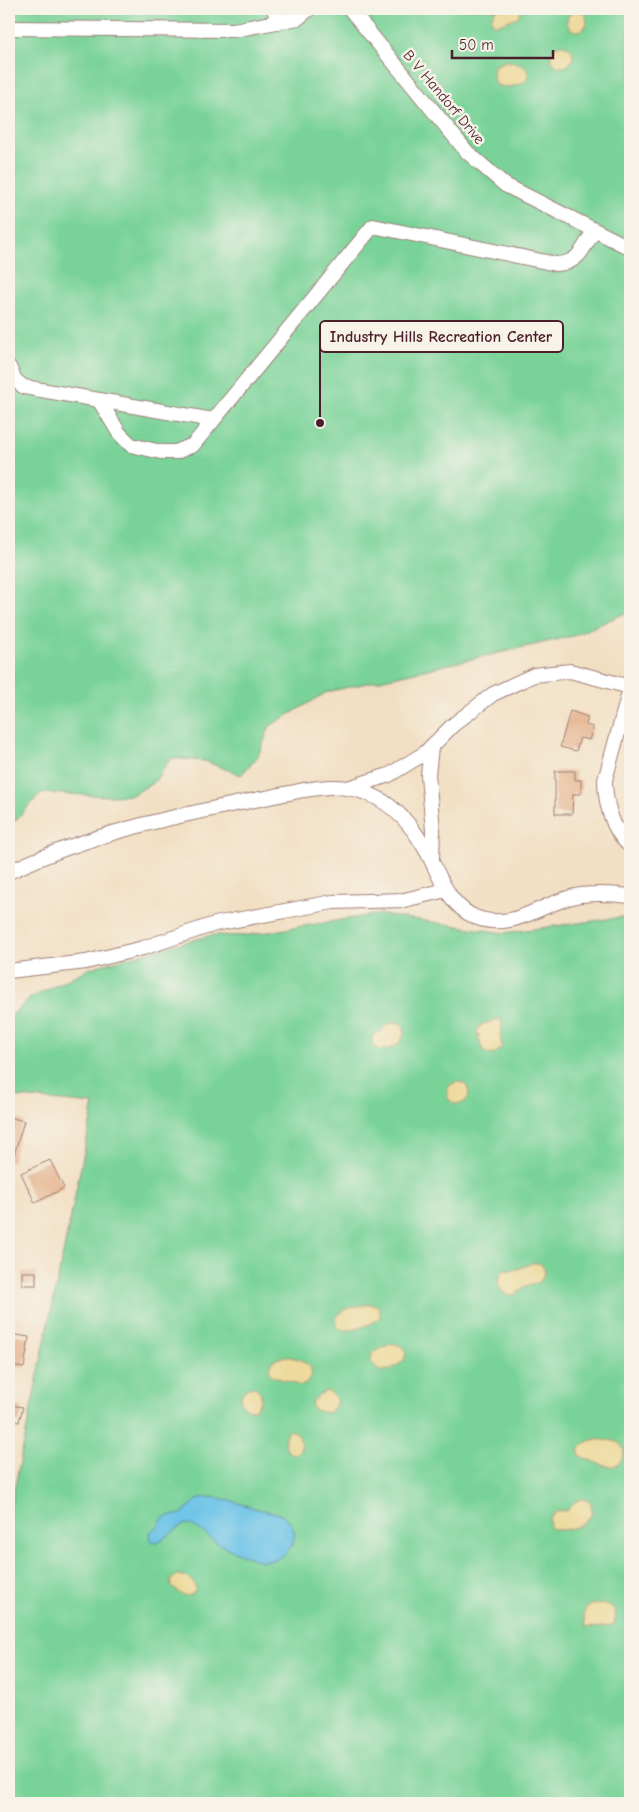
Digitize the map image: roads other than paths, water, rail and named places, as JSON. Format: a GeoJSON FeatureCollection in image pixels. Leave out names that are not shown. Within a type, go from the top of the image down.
{"type":"FeatureCollection","features":[{"type":"Feature","properties":{"kind":"street"},"geometry":{"type":"LineString","coordinates":[[9,28],[234,30],[276,15],[298,18],[309,9]]}},
{"type":"Feature","properties":{"kind":"street","name":"B V Handorf Drive"},"geometry":{"type":"LineString","coordinates":[[350,9],[467,152],[505,185],[630,248]]}},
{"type":"Feature","properties":{"kind":"street"},"geometry":{"type":"LineString","coordinates":[[99,400],[119,433],[131,445],[161,452],[176,452],[193,445],[372,226],[556,264],[567,263],[577,258],[594,231]]}},
{"type":"Feature","properties":{"kind":"street"},"geometry":{"type":"LineString","coordinates":[[9,367],[16,380],[24,387],[213,420]]}},
{"type":"Feature","properties":{"kind":"street"},"geometry":{"type":"LineString","coordinates":[[348,788],[389,774],[425,753],[453,725],[493,694],[534,675],[570,671],[630,688],[605,780],[605,795],[609,811],[617,828],[630,846]]}},
{"type":"Feature","properties":{"kind":"street"},"geometry":{"type":"LineString","coordinates":[[431,747],[428,775],[433,830],[432,860]]}},
{"type":"Feature","properties":{"kind":"street"},"geometry":{"type":"LineString","coordinates":[[9,872],[65,849],[144,823],[304,790],[331,787],[348,788],[364,792],[400,813],[413,828],[432,860],[446,890],[460,907],[475,917],[497,921],[524,917],[554,903],[580,895],[612,894],[630,896]]}},
{"type":"Feature","properties":{"kind":"street"},"geometry":{"type":"LineString","coordinates":[[9,971],[86,962],[143,948],[215,924],[333,902],[404,900],[446,890]]}},
{"type":"Feature","properties":{"kind":"water"},"geometry":{"type":"Polygon","coordinates":[[[206,1497],[226,1499],[281,1515],[289,1521],[293,1529],[292,1544],[282,1556],[266,1561],[258,1560],[224,1547],[199,1529],[187,1524],[158,1542],[151,1541],[150,1532],[159,1526],[161,1520],[167,1516],[182,1514],[197,1500],[206,1497]]]}},
{"type":"Feature","properties":{"kind":"place","name":"Industry Hills Recreation Center"},"geometry":{"type":"Point","coordinates":[320,423]}}]}
